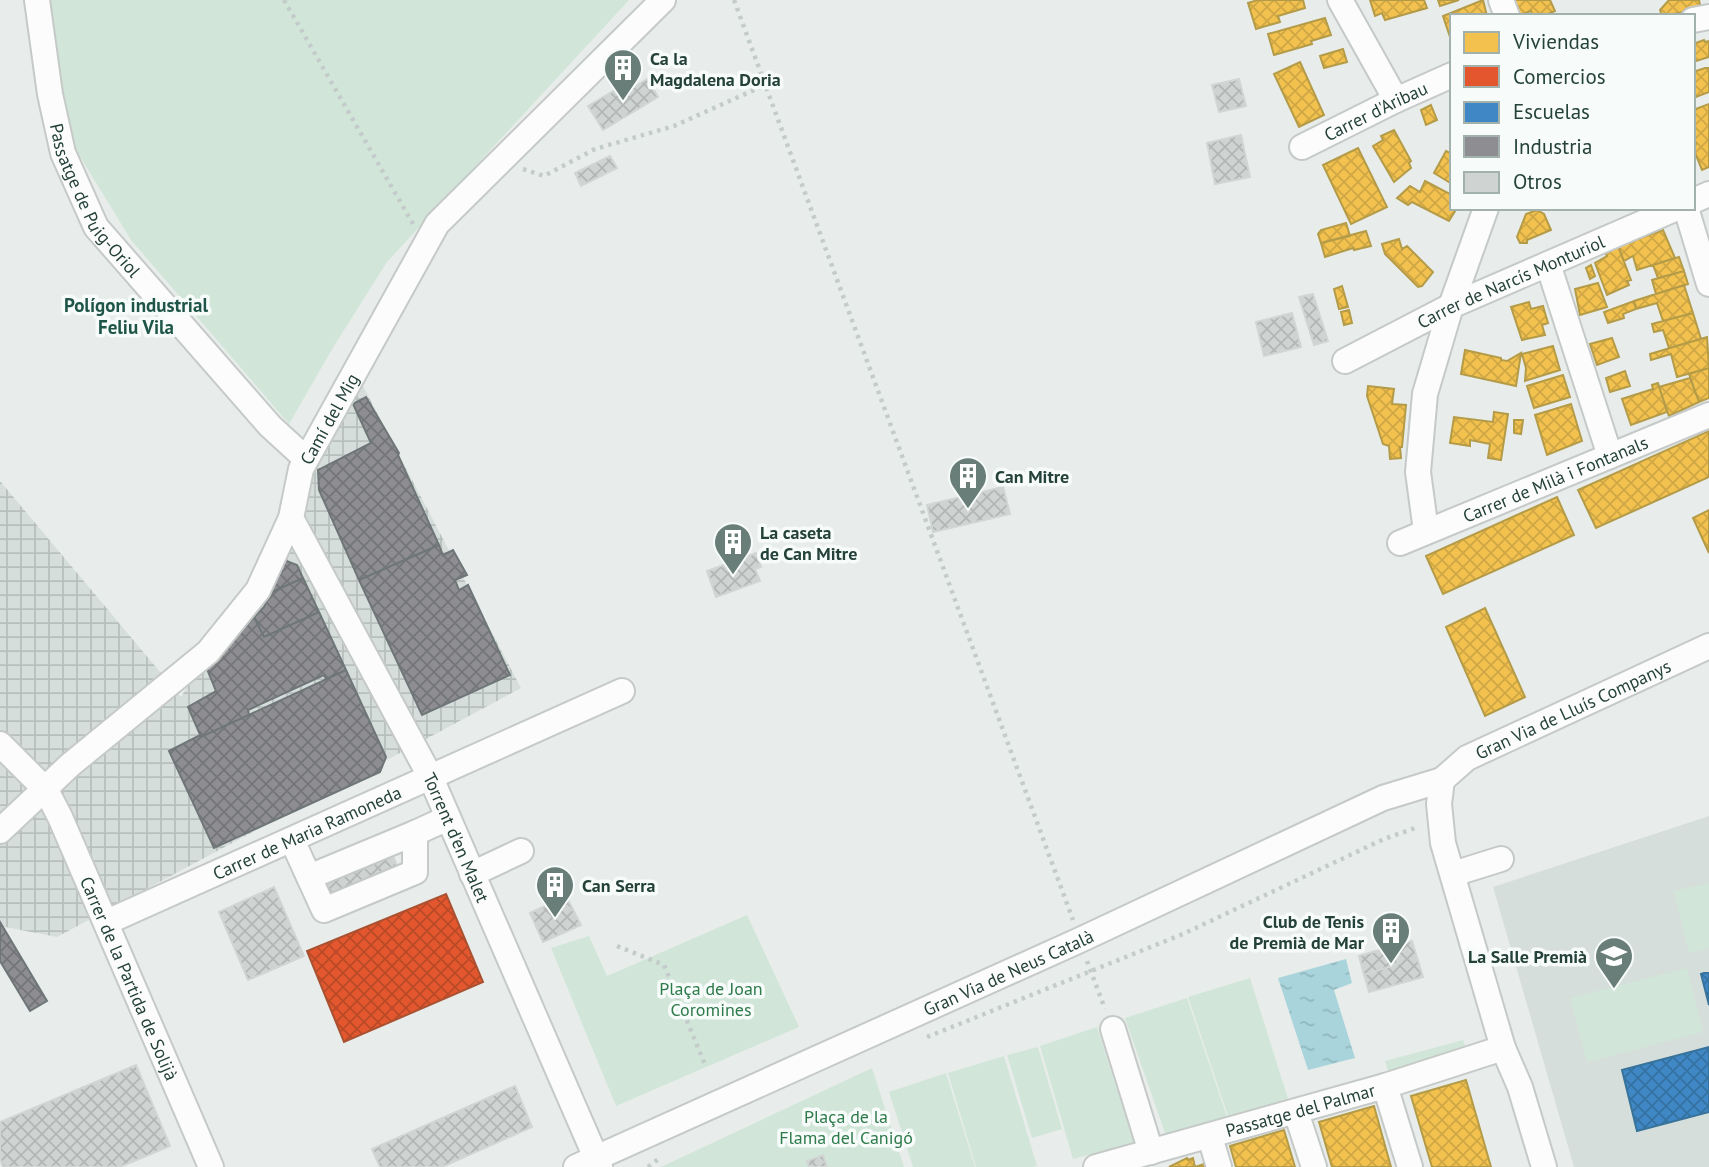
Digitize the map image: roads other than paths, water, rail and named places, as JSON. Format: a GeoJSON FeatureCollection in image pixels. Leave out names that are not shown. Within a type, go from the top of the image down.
{"type":"FeatureCollection","features":[{"type":"Feature","properties":{"kind":"street","name":"Passatge de Puig-Oriol"},"geometry":{"type":"LineString","coordinates":[[37,0],[50,94],[63,153],[96,227],[261,417],[306,459]]}},
{"type":"Feature","properties":{"kind":"street","name":"Camí del Mig"},"geometry":{"type":"LineString","coordinates":[[0,831],[46,790],[69,765],[208,652],[258,590],[291,519],[301,469],[437,224],[663,0]]}},
{"type":"Feature","properties":{"kind":"street"},"geometry":{"type":"LineString","coordinates":[[1340,0],[1396,100]]}},
{"type":"Feature","properties":{"kind":"street","name":"Carrer d'Aribau"},"geometry":{"type":"LineString","coordinates":[[1302,147],[1450,76]]}},
{"type":"Feature","properties":{"kind":"street"},"geometry":{"type":"LineString","coordinates":[[1426,531],[1418,472],[1426,394],[1451,306],[1485,210]]}},
{"type":"Feature","properties":{"kind":"street","name":"Carrer de Narcís Monturiol"},"geometry":{"type":"LineString","coordinates":[[1345,361],[1451,306],[1672,210]]}},
{"type":"Feature","properties":{"kind":"street"},"geometry":{"type":"LineString","coordinates":[[1687,210],[1709,284]]}},
{"type":"Feature","properties":{"kind":"street"},"geometry":{"type":"LineString","coordinates":[[1548,264],[1610,456]]}},
{"type":"Feature","properties":{"kind":"street","name":"Carrer de Milà i Fontanals"},"geometry":{"type":"LineString","coordinates":[[1400,543],[1709,415]]}},
{"type":"Feature","properties":{"kind":"street","name":"Torrent d'en Malet"},"geometry":{"type":"LineString","coordinates":[[291,519],[431,778],[591,1164]]}},
{"type":"Feature","properties":{"kind":"street","name":"Gran Via de Lluís Companys"},"geometry":{"type":"LineString","coordinates":[[1442,780],[1467,758],[1709,646]]}},
{"type":"Feature","properties":{"kind":"street","name":"Carrer de Maria Ramoneda"},"geometry":{"type":"LineString","coordinates":[[107,922],[622,691]]}},
{"type":"Feature","properties":{"kind":"street"},"geometry":{"type":"LineString","coordinates":[[0,744],[46,790]]}},
{"type":"Feature","properties":{"kind":"street"},"geometry":{"type":"LineString","coordinates":[[1442,780],[1433,822],[1443,843],[1503,1048],[1520,1087],[1544,1167]]}},
{"type":"Feature","properties":{"kind":"street","name":"Gran Via de Neus Català"},"geometry":{"type":"LineString","coordinates":[[591,1164],[1383,798],[1442,780]]}},
{"type":"Feature","properties":{"kind":"street","name":"Carrer de la Partida de Solijà"},"geometry":{"type":"LineString","coordinates":[[46,790],[107,922],[211,1167]]}},
{"type":"Feature","properties":{"kind":"street"},"geometry":{"type":"LineString","coordinates":[[415,833],[415,872],[324,910],[347,861],[448,818]]}},
{"type":"Feature","properties":{"kind":"street"},"geometry":{"type":"LineString","coordinates":[[292,840],[347,861],[371,890]]}},
{"type":"Feature","properties":{"kind":"street"},"geometry":{"type":"LineString","coordinates":[[472,874],[521,850]]}},
{"type":"Feature","properties":{"kind":"street"},"geometry":{"type":"LineString","coordinates":[[1452,874],[1501,859]]}},
{"type":"Feature","properties":{"kind":"street"},"geometry":{"type":"LineString","coordinates":[[347,861],[371,890]]}},
{"type":"Feature","properties":{"kind":"street"},"geometry":{"type":"LineString","coordinates":[[1113,1029],[1151,1152]]}},
{"type":"Feature","properties":{"kind":"street","name":"Passatge del Palmar"},"geometry":{"type":"LineString","coordinates":[[1111,1165],[1385,1086],[1503,1048]]}},
{"type":"Feature","properties":{"kind":"street"},"geometry":{"type":"LineString","coordinates":[[1385,1086],[1410,1167]]}},
{"type":"Feature","properties":{"kind":"street"},"geometry":{"type":"LineString","coordinates":[[1296,1112],[1314,1167]]}},
{"type":"Feature","properties":{"kind":"street"},"geometry":{"type":"LineString","coordinates":[[1210,1137],[1219,1167]]}},
{"type":"Feature","properties":{"kind":"water"},"geometry":{"type":"Polygon","coordinates":[[[1346,959],[1352,983],[1334,990],[1355,1058],[1308,1070],[1278,978],[1346,959]]]}},
{"type":"Feature","properties":{"kind":"place","name":"Ca la Magdalena Doria"},"geometry":{"type":"Point","coordinates":[623,102]}},
{"type":"Feature","properties":{"kind":"place","name":"Can Mitre"},"geometry":{"type":"Point","coordinates":[968,510]}},
{"type":"Feature","properties":{"kind":"place","name":"La caseta de Can Mitre"},"geometry":{"type":"Point","coordinates":[733,576]}},
{"type":"Feature","properties":{"kind":"place","name":"Can Serra"},"geometry":{"type":"Point","coordinates":[555,919]}},
{"type":"Feature","properties":{"kind":"place","name":"Club de Tenis de Premià de Mar"},"geometry":{"type":"Point","coordinates":[1391,965]}},
{"type":"Feature","properties":{"kind":"place","name":"La Salle Premià"},"geometry":{"type":"Point","coordinates":[1614,990]}},
{"type":"Feature","properties":{"kind":"district","name":"Polígon industrial Feliu Vila"},"geometry":{"type":"Point","coordinates":[136,316]}},
{"type":"Feature","properties":{"kind":"park label","name":"Plaça de Joan Coromines"},"geometry":{"type":"Point","coordinates":[711,998]}},
{"type":"Feature","properties":{"kind":"park label","name":"Plaça de la Flama del Canigó"},"geometry":{"type":"Point","coordinates":[846,1126]}}]}
